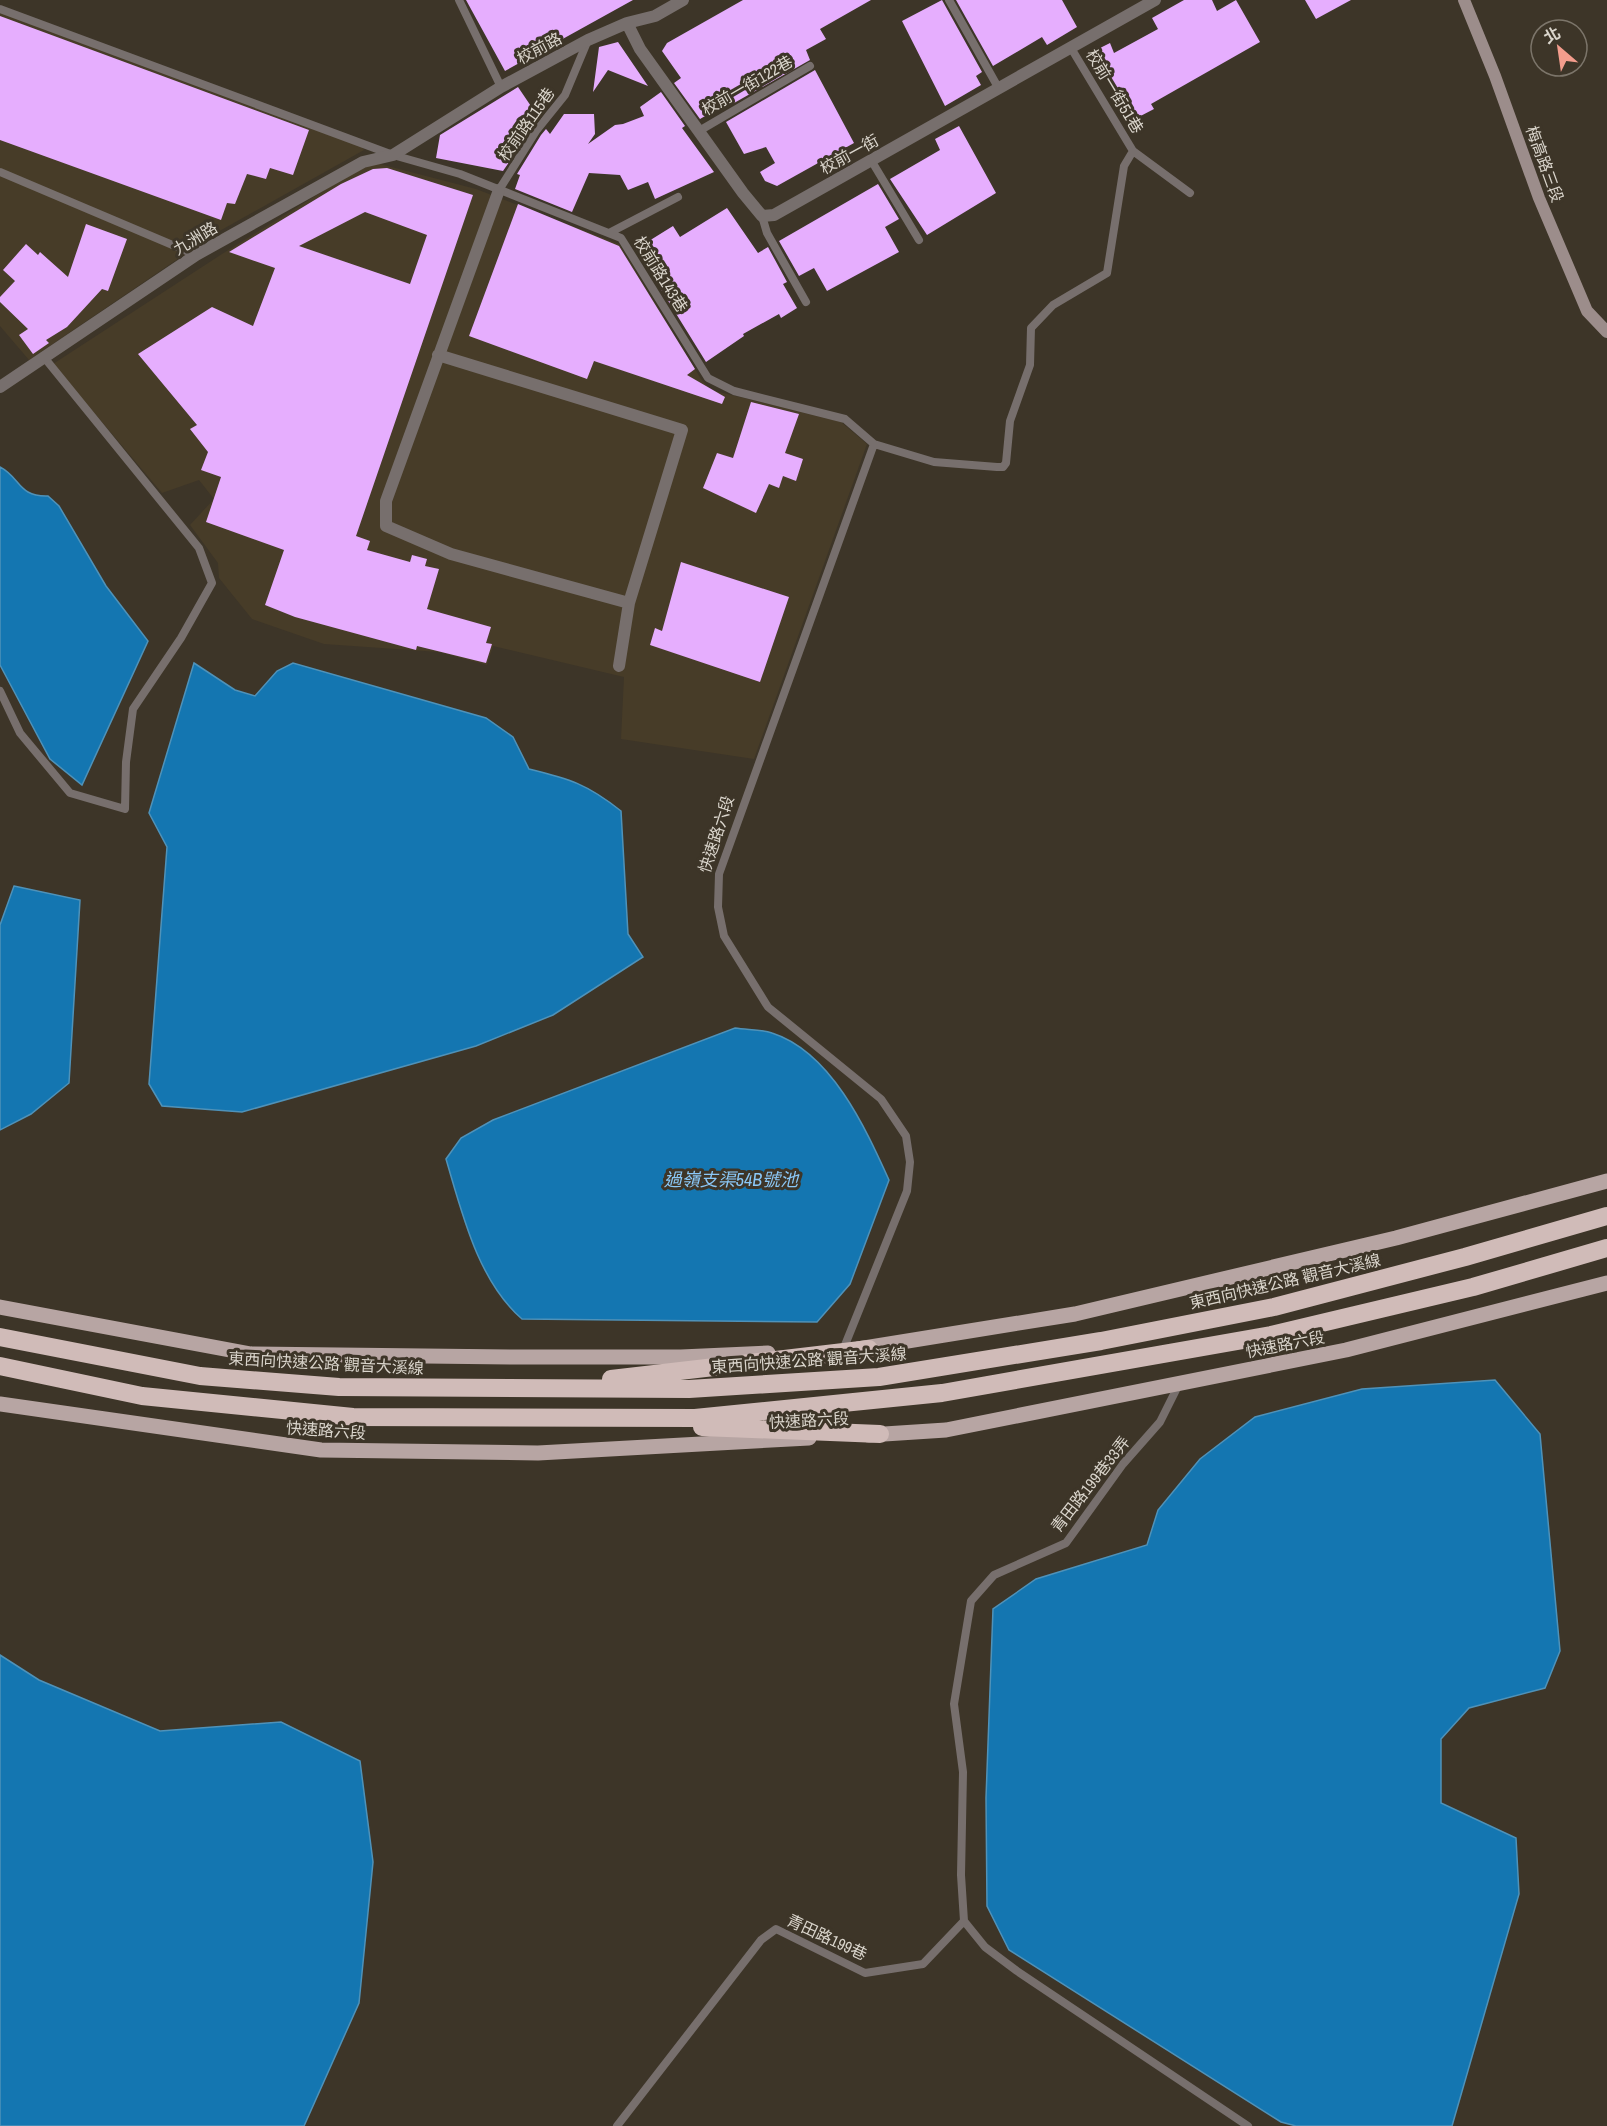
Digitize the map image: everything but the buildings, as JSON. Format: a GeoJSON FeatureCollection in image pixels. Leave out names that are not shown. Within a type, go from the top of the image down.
{"type":"FeatureCollection","features":[{"type":"Feature","properties":{"kind":"highway","name":"東西向快速公路 觀音大溪線"},"geometry":{"type":"LineString","coordinates":[[0,1338],[200,1376],[339,1387],[689,1389],[879,1377],[1101,1341],[1274,1307],[1465,1257],[1607,1216]]}},
{"type":"Feature","properties":{"kind":"highway"},"geometry":{"type":"LineString","coordinates":[[0,1366],[142,1396],[353,1417],[696,1418],[942,1393],[1271,1335],[1473,1287],[1607,1248]]}},
{"type":"Feature","properties":{"kind":"highway"},"geometry":{"type":"LineString","coordinates":[[526,1389],[869,1349]]}},
{"type":"Feature","properties":{"kind":"highway"},"geometry":{"type":"LineString","coordinates":[[526,1419],[880,1434]]}},
{"type":"Feature","properties":{"kind":"main road"},"geometry":{"type":"LineString","coordinates":[[0,1307],[251,1353],[669,1357],[869,1349],[1075,1314],[1396,1238],[1607,1181]]}},
{"type":"Feature","properties":{"kind":"main road","name":"快速路六段"},"geometry":{"type":"LineString","coordinates":[[0,1404],[321,1450],[538,1453],[946,1430],[1346,1350],[1607,1283]]}},
{"type":"Feature","properties":{"kind":"street","name":"校前路"},"geometry":{"type":"LineString","coordinates":[[418,139],[501,87],[588,40],[627,23],[655,16],[683,0]]}},
{"type":"Feature","properties":{"kind":"street","name":"校前一街"},"geometry":{"type":"LineString","coordinates":[[762,216],[774,215],[1155,0]]}},
{"type":"Feature","properties":{"kind":"street","name":"梅高路三段"},"geometry":{"type":"LineString","coordinates":[[1464,0],[1556,239],[1587,311],[1607,332]]}},
{"type":"Feature","properties":{"kind":"street"},"geometry":{"type":"LineString","coordinates":[[627,23],[640,49],[762,216]]}},
{"type":"Feature","properties":{"kind":"street","name":"九洲路"},"geometry":{"type":"LineString","coordinates":[[0,387],[196,255],[363,162],[393,155],[418,139]]}},
{"type":"Feature","properties":{"kind":"street"},"geometry":{"type":"LineString","coordinates":[[499,189],[386,501],[386,526],[451,554],[629,603]]}},
{"type":"Feature","properties":{"kind":"street"},"geometry":{"type":"LineString","coordinates":[[438,355],[682,430],[629,603],[619,666]]}},
{"type":"Feature","properties":{"kind":"lane"},"geometry":{"type":"LineString","coordinates":[[459,0],[501,87]]}},
{"type":"Feature","properties":{"kind":"lane"},"geometry":{"type":"LineString","coordinates":[[949,0],[999,89]]}},
{"type":"Feature","properties":{"kind":"lane","name":"校前路143巷"},"geometry":{"type":"LineString","coordinates":[[0,9],[393,155],[460,174],[621,238],[708,378],[734,391],[845,419],[874,444]]}},
{"type":"Feature","properties":{"kind":"lane","name":"校前路115巷"},"geometry":{"type":"LineString","coordinates":[[499,189],[536,131],[565,95],[588,40]]}},
{"type":"Feature","properties":{"kind":"lane","name":"校前一街51巷"},"geometry":{"type":"LineString","coordinates":[[1071,48],[1134,151],[1190,193]]}},
{"type":"Feature","properties":{"kind":"lane","name":"校前一街122巷"},"geometry":{"type":"LineString","coordinates":[[699,130],[810,66]]}},
{"type":"Feature","properties":{"kind":"lane"},"geometry":{"type":"LineString","coordinates":[[874,444],[934,462],[1003,466],[1006,462],[1010,421],[1030,365],[1031,328],[1053,305],[1107,273],[1124,166],[1134,151]]}},
{"type":"Feature","properties":{"kind":"lane"},"geometry":{"type":"LineString","coordinates":[[871,160],[919,240]]}},
{"type":"Feature","properties":{"kind":"lane"},"geometry":{"type":"LineString","coordinates":[[0,172],[196,255]]}},
{"type":"Feature","properties":{"kind":"lane"},"geometry":{"type":"LineString","coordinates":[[609,233],[678,197]]}},
{"type":"Feature","properties":{"kind":"lane"},"geometry":{"type":"LineString","coordinates":[[762,216],[767,232],[806,302]]}},
{"type":"Feature","properties":{"kind":"lane"},"geometry":{"type":"LineString","coordinates":[[0,691],[20,733],[70,793],[125,809],[126,762],[133,708],[181,638],[212,583],[199,548],[43,356]]}},
{"type":"Feature","properties":{"kind":"lane","name":"快速路六段"},"geometry":{"type":"LineString","coordinates":[[843,1350],[908,1191],[910,1162],[906,1136],[881,1099],[768,1007],[723,936],[718,907],[719,874],[874,444]]}},
{"type":"Feature","properties":{"kind":"lane","name":"青田路199巷33弄"},"geometry":{"type":"LineString","coordinates":[[964,1921],[961,1875],[963,1772],[954,1704],[971,1601],[994,1575],[1066,1543],[1123,1464],[1160,1422],[1179,1384]]}},
{"type":"Feature","properties":{"kind":"lane"},"geometry":{"type":"LineString","coordinates":[[964,1921],[985,1947],[1017,1971],[1248,2126]]}},
{"type":"Feature","properties":{"kind":"lane","name":"青田路199巷"},"geometry":{"type":"LineString","coordinates":[[617,2126],[761,1940],[776,1929],[865,1972],[923,1964],[964,1921]]}},
{"type":"Feature","properties":{"kind":"shaded area"},"geometry":{"type":"Polygon","coordinates":[[[0,11],[362,147],[364,150],[216,233],[29,360],[0,326],[0,11]]]}},
{"type":"Feature","properties":{"kind":"shaded area"},"geometry":{"type":"Polygon","coordinates":[[[376,163],[476,189],[619,244],[701,379],[711,390],[841,422],[867,444],[754,759],[621,739],[624,677],[493,646],[487,665],[439,652],[324,644],[252,619],[219,578],[218,563],[190,525],[214,499],[199,480],[162,493],[53,364],[222,254],[349,175],[376,163]]]}},
{"type":"Feature","properties":{"kind":"water"},"geometry":{"type":"Polygon","coordinates":[[[0,467],[25,490],[48,496],[59,506],[106,586],[148,641],[82,785],[50,759],[0,665],[0,467]]]}},
{"type":"Feature","properties":{"kind":"water"},"geometry":{"type":"Polygon","coordinates":[[[194,663],[235,690],[255,696],[277,671],[293,663],[486,718],[513,737],[529,769],[588,788],[621,811],[628,934],[643,957],[553,1015],[476,1046],[242,1112],[162,1106],[149,1084],[167,847],[149,813],[194,663]]]}},
{"type":"Feature","properties":{"kind":"water"},"geometry":{"type":"Polygon","coordinates":[[[14,886],[80,900],[69,1083],[31,1114],[0,1130],[0,925],[14,886]]]}},
{"type":"Feature","properties":{"kind":"water","name":"過嶺支渠54B號池"},"geometry":{"type":"Polygon","coordinates":[[[735,1028],[772,1033],[793,1043],[812,1057],[844,1094],[869,1137],[889,1180],[850,1284],[817,1322],[522,1319],[494,1286],[465,1223],[446,1159],[461,1138],[493,1120],[735,1028]]]}},
{"type":"Feature","properties":{"kind":"water"},"geometry":{"type":"Polygon","coordinates":[[[1495,1380],[1540,1434],[1560,1651],[1545,1688],[1469,1708],[1441,1739],[1441,1803],[1516,1838],[1519,1894],[1452,2126],[1296,2126],[1281,2122],[1009,1950],[987,1906],[986,1798],[993,1609],[1036,1579],[1147,1545],[1158,1510],[1200,1459],[1255,1417],[1362,1389],[1495,1380]]]}},
{"type":"Feature","properties":{"kind":"water"},"geometry":{"type":"Polygon","coordinates":[[[0,1655],[39,1680],[160,1731],[281,1722],[360,1761],[373,1862],[359,2003],[304,2126],[0,2126],[0,1655]]]}}]}
